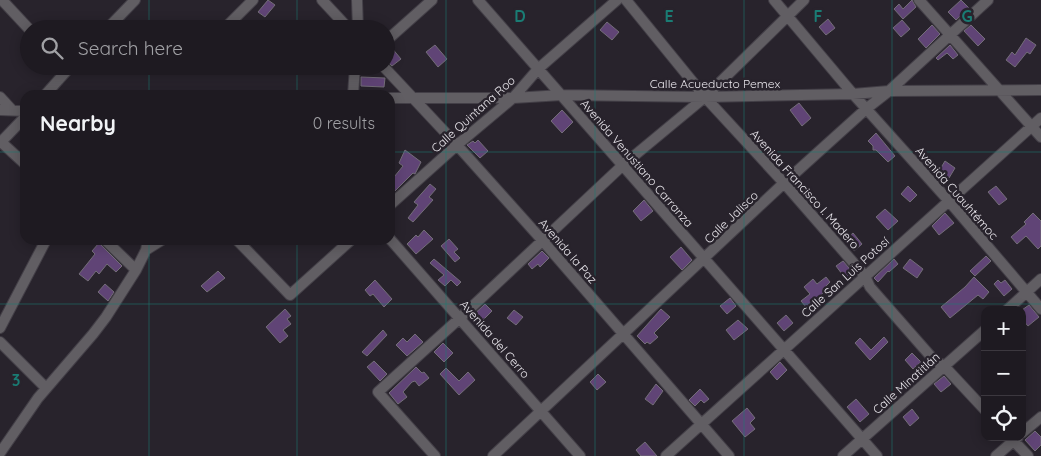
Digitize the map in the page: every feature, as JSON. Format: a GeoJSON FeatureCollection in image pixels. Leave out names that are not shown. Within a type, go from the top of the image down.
{"type":"FeatureCollection","features":[{"type":"Feature","properties":{"kind":"street"},"geometry":{"type":"LineString","coordinates":[[2,0],[21,20]]}},
{"type":"Feature","properties":{"kind":"street"},"geometry":{"type":"LineString","coordinates":[[116,20],[135,0]]}},
{"type":"Feature","properties":{"kind":"street"},"geometry":{"type":"LineString","coordinates":[[233,20],[253,0]]}},
{"type":"Feature","properties":{"kind":"street"},"geometry":{"type":"LineString","coordinates":[[322,0],[341,20]]}},
{"type":"Feature","properties":{"kind":"street"},"geometry":{"type":"LineString","coordinates":[[358,0],[358,20]]}},
{"type":"Feature","properties":{"kind":"street"},"geometry":{"type":"LineString","coordinates":[[395,33],[432,0]]}},
{"type":"Feature","properties":{"kind":"street","name":"Avenida Venustiano Carranza"},"geometry":{"type":"LineString","coordinates":[[478,0],[877,456]]}},
{"type":"Feature","properties":{"kind":"street","name":"Calle Quintana Roo"},"geometry":{"type":"LineString","coordinates":[[395,201],[457,145],[513,98],[538,69],[617,0]]}},
{"type":"Feature","properties":{"kind":"street","name":"Avenida Francisco I. Madero"},"geometry":{"type":"LineString","coordinates":[[626,0],[705,96],[865,276],[870,287],[934,360],[944,366],[981,406]]}},
{"type":"Feature","properties":{"kind":"street","name":"Avenida Cuauhtémoc"},"geometry":{"type":"LineString","coordinates":[[774,0],[866,109],[1041,308]]}},
{"type":"Feature","properties":{"kind":"street"},"geometry":{"type":"LineString","coordinates":[[435,456],[378,392],[623,165],[705,96],[804,0]]}},
{"type":"Feature","properties":{"kind":"street"},"geometry":{"type":"LineString","coordinates":[[919,0],[1041,137]]}},
{"type":"Feature","properties":{"kind":"street","name":"Calle Jalisco"},"geometry":{"type":"LineString","coordinates":[[493,456],[784,183],[866,109],[889,91],[988,0]]}},
{"type":"Feature","properties":{"kind":"street"},"geometry":{"type":"LineString","coordinates":[[49,90],[63,75]]}},
{"type":"Feature","properties":{"kind":"street"},"geometry":{"type":"LineString","coordinates":[[353,90],[354,75]]}},
{"type":"Feature","properties":{"kind":"street","name":"Avenida la Paz"},"geometry":{"type":"LineString","coordinates":[[391,75],[542,240],[729,456]]}},
{"type":"Feature","properties":{"kind":"street","name":"Calle Acueducto Pemex"},"geometry":{"type":"LineString","coordinates":[[395,98],[513,98],[562,95],[705,96],[853,94],[889,91],[1041,90]]}},
{"type":"Feature","properties":{"kind":"street"},"geometry":{"type":"LineString","coordinates":[[0,96],[12,110]]}},
{"type":"Feature","properties":{"kind":"street"},"geometry":{"type":"LineString","coordinates":[[0,110],[20,111]]}},
{"type":"Feature","properties":{"kind":"street","name":"Calle San Luis Potosí"},"geometry":{"type":"LineString","coordinates":[[666,456],[1041,118]]}},
{"type":"Feature","properties":{"kind":"street"},"geometry":{"type":"LineString","coordinates":[[20,122],[1,142],[20,159]]}},
{"type":"Feature","properties":{"kind":"street","name":"Avenida del Cerro"},"geometry":{"type":"LineString","coordinates":[[395,244],[580,456]]}},
{"type":"Feature","properties":{"kind":"street"},"geometry":{"type":"LineString","coordinates":[[0,328],[43,245]]}},
{"type":"Feature","properties":{"kind":"street"},"geometry":{"type":"LineString","coordinates":[[110,245],[136,270]]}},
{"type":"Feature","properties":{"kind":"street"},"geometry":{"type":"LineString","coordinates":[[0,453],[46,388],[93,334],[136,270],[147,245]]}},
{"type":"Feature","properties":{"kind":"street"},"geometry":{"type":"LineString","coordinates":[[242,245],[290,295],[345,245]]}},
{"type":"Feature","properties":{"kind":"street"},"geometry":{"type":"LineString","coordinates":[[1011,306],[1041,279]]}},
{"type":"Feature","properties":{"kind":"street","name":"Calle Minatitlán"},"geometry":{"type":"LineString","coordinates":[[843,456],[981,334]]}},
{"type":"Feature","properties":{"kind":"street"},"geometry":{"type":"LineString","coordinates":[[0,342],[46,388]]}},
{"type":"Feature","properties":{"kind":"street"},"geometry":{"type":"LineString","coordinates":[[1026,430],[1041,417]]}},
{"type":"Feature","properties":{"kind":"street"},"geometry":{"type":"LineString","coordinates":[[996,456],[1011,441]]}},
{"type":"Feature","properties":{"kind":"street"},"geometry":{"type":"LineString","coordinates":[[1016,441],[1028,456]]}},
{"type":"Feature","properties":{"kind":"building"},"geometry":{"type":"Polygon","coordinates":[[[268,0],[275,5],[265,17],[258,12],[268,0]]]}},
{"type":"Feature","properties":{"kind":"building"},"geometry":{"type":"Polygon","coordinates":[[[912,0],[916,7],[903,19],[894,9],[899,4],[903,9],[912,0]]]}},
{"type":"Feature","properties":{"kind":"building"},"geometry":{"type":"Polygon","coordinates":[[[961,0],[969,8],[956,20],[948,12],[961,0]]]}},
{"type":"Feature","properties":{"kind":"building"},"geometry":{"type":"Polygon","coordinates":[[[828,19],[835,28],[826,35],[819,27],[828,19]]]}},
{"type":"Feature","properties":{"kind":"building"},"geometry":{"type":"Polygon","coordinates":[[[902,20],[910,29],[901,37],[893,28],[902,20]]]}},
{"type":"Feature","properties":{"kind":"building"},"geometry":{"type":"Polygon","coordinates":[[[607,22],[619,32],[612,40],[600,30],[607,22]]]}},
{"type":"Feature","properties":{"kind":"building"},"geometry":{"type":"Polygon","coordinates":[[[932,25],[940,34],[926,48],[918,39],[932,25]]]}},
{"type":"Feature","properties":{"kind":"building"},"geometry":{"type":"Polygon","coordinates":[[[971,25],[985,39],[978,46],[964,31],[971,25]]]}},
{"type":"Feature","properties":{"kind":"building"},"geometry":{"type":"Polygon","coordinates":[[[1026,38],[1036,45],[1030,54],[1027,52],[1015,67],[1006,60],[1012,52],[1015,55],[1026,38]]]}},
{"type":"Feature","properties":{"kind":"building"},"geometry":{"type":"Polygon","coordinates":[[[435,45],[447,59],[438,67],[426,52],[435,45]]]}},
{"type":"Feature","properties":{"kind":"building"},"geometry":{"type":"Polygon","coordinates":[[[950,45],[958,55],[953,59],[947,53],[938,60],[936,58],[950,45]]]}},
{"type":"Feature","properties":{"kind":"building"},"geometry":{"type":"Polygon","coordinates":[[[395,52],[401,59],[395,64],[395,52]]]}},
{"type":"Feature","properties":{"kind":"building"},"geometry":{"type":"Polygon","coordinates":[[[361,77],[385,78],[384,87],[361,86],[361,77]]]}},
{"type":"Feature","properties":{"kind":"building"},"geometry":{"type":"Polygon","coordinates":[[[799,103],[811,118],[802,126],[790,110],[799,103]]]}},
{"type":"Feature","properties":{"kind":"building"},"geometry":{"type":"Polygon","coordinates":[[[562,110],[573,122],[562,133],[551,121],[562,110]]]}},
{"type":"Feature","properties":{"kind":"building"},"geometry":{"type":"Polygon","coordinates":[[[876,133],[895,156],[888,162],[876,150],[873,150],[873,146],[868,141],[876,133]]]}},
{"type":"Feature","properties":{"kind":"building"},"geometry":{"type":"Polygon","coordinates":[[[478,140],[488,151],[480,158],[467,145],[478,140]]]}},
{"type":"Feature","properties":{"kind":"building"},"geometry":{"type":"Polygon","coordinates":[[[405,150],[421,162],[415,174],[413,173],[395,191],[395,176],[403,166],[399,163],[405,150]]]}},
{"type":"Feature","properties":{"kind":"building"},"geometry":{"type":"Polygon","coordinates":[[[945,161],[955,168],[949,178],[939,171],[945,161]]]}},
{"type":"Feature","properties":{"kind":"building"},"geometry":{"type":"Polygon","coordinates":[[[430,184],[436,189],[429,197],[433,200],[413,222],[408,218],[418,205],[414,202],[430,184]]]}},
{"type":"Feature","properties":{"kind":"building"},"geometry":{"type":"Polygon","coordinates":[[[908,186],[917,195],[910,202],[901,194],[908,186]]]}},
{"type":"Feature","properties":{"kind":"building"},"geometry":{"type":"Polygon","coordinates":[[[996,186],[1007,199],[999,205],[988,192],[996,186]]]}},
{"type":"Feature","properties":{"kind":"building"},"geometry":{"type":"Polygon","coordinates":[[[644,200],[653,211],[641,221],[633,211],[644,200]]]}},
{"type":"Feature","properties":{"kind":"building"},"geometry":{"type":"Polygon","coordinates":[[[885,209],[898,221],[888,230],[876,217],[885,209]]]}},
{"type":"Feature","properties":{"kind":"building"},"geometry":{"type":"Polygon","coordinates":[[[945,213],[954,223],[939,235],[932,226],[945,213]]]}},
{"type":"Feature","properties":{"kind":"building"},"geometry":{"type":"Polygon","coordinates":[[[1033,213],[1041,221],[1041,246],[1038,249],[1026,236],[1017,244],[1011,237],[1026,224],[1024,222],[1033,213]]]}},
{"type":"Feature","properties":{"kind":"building"},"geometry":{"type":"Polygon","coordinates":[[[424,230],[433,239],[416,254],[407,244],[416,235],[418,237],[424,230]]]}},
{"type":"Feature","properties":{"kind":"building"},"geometry":{"type":"Polygon","coordinates":[[[853,233],[862,244],[854,251],[845,240],[853,233]]]}},
{"type":"Feature","properties":{"kind":"building"},"geometry":{"type":"Polygon","coordinates":[[[449,239],[458,249],[454,252],[460,258],[455,262],[441,246],[449,239]]]}},
{"type":"Feature","properties":{"kind":"building"},"geometry":{"type":"Polygon","coordinates":[[[97,245],[101,245],[122,266],[116,272],[107,264],[99,274],[96,271],[88,281],[79,274],[95,254],[92,251],[97,245]]]}},
{"type":"Feature","properties":{"kind":"building"},"geometry":{"type":"Polygon","coordinates":[[[681,247],[692,260],[682,270],[670,257],[681,247]]]}},
{"type":"Feature","properties":{"kind":"building"},"geometry":{"type":"Polygon","coordinates":[[[542,251],[549,258],[540,267],[538,264],[532,269],[528,264],[542,251]]]}},
{"type":"Feature","properties":{"kind":"building"},"geometry":{"type":"Polygon","coordinates":[[[986,256],[991,261],[975,276],[970,271],[986,256]]]}},
{"type":"Feature","properties":{"kind":"building"},"geometry":{"type":"Polygon","coordinates":[[[434,259],[461,282],[457,286],[451,280],[445,286],[438,280],[444,275],[430,263],[434,259]]]}},
{"type":"Feature","properties":{"kind":"building"},"geometry":{"type":"Polygon","coordinates":[[[894,259],[898,264],[878,282],[874,278],[894,259]]]}},
{"type":"Feature","properties":{"kind":"building"},"geometry":{"type":"Polygon","coordinates":[[[910,259],[923,269],[917,278],[903,268],[910,259]]]}},
{"type":"Feature","properties":{"kind":"building"},"geometry":{"type":"Polygon","coordinates":[[[843,261],[856,276],[848,282],[836,266],[843,261]]]}},
{"type":"Feature","properties":{"kind":"building"},"geometry":{"type":"Polygon","coordinates":[[[218,271],[225,278],[207,292],[201,286],[218,271]]]}},
{"type":"Feature","properties":{"kind":"building"},"geometry":{"type":"Polygon","coordinates":[[[826,277],[830,282],[822,290],[824,292],[821,295],[825,300],[819,305],[815,300],[806,307],[801,301],[810,294],[804,287],[813,279],[817,284],[826,277]]]}},
{"type":"Feature","properties":{"kind":"building"},"geometry":{"type":"Polygon","coordinates":[[[974,277],[989,292],[983,299],[978,295],[950,318],[941,307],[974,277]]]}},
{"type":"Feature","properties":{"kind":"building"},"geometry":{"type":"Polygon","coordinates":[[[375,280],[392,299],[384,307],[373,294],[370,296],[365,290],[375,280]]]}},
{"type":"Feature","properties":{"kind":"building"},"geometry":{"type":"Polygon","coordinates":[[[998,280],[1001,283],[1005,280],[1012,289],[1004,296],[994,284],[998,280]]]}},
{"type":"Feature","properties":{"kind":"building"},"geometry":{"type":"Polygon","coordinates":[[[105,284],[114,292],[108,301],[98,292],[105,284]]]}},
{"type":"Feature","properties":{"kind":"building"},"geometry":{"type":"Polygon","coordinates":[[[730,298],[736,306],[727,314],[720,306],[730,298]]]}},
{"type":"Feature","properties":{"kind":"building"},"geometry":{"type":"Polygon","coordinates":[[[485,304],[492,311],[477,326],[470,318],[485,304]]]}},
{"type":"Feature","properties":{"kind":"building"},"geometry":{"type":"Polygon","coordinates":[[[1029,305],[1039,317],[1028,326],[1026,324],[1026,307],[1029,305]]]}},
{"type":"Feature","properties":{"kind":"building"},"geometry":{"type":"Polygon","coordinates":[[[285,309],[291,316],[287,319],[291,324],[283,330],[288,336],[280,343],[266,327],[285,309]]]}},
{"type":"Feature","properties":{"kind":"building"},"geometry":{"type":"Polygon","coordinates":[[[661,309],[670,317],[654,333],[658,337],[650,344],[647,342],[645,344],[637,336],[661,309]]]}},
{"type":"Feature","properties":{"kind":"building"},"geometry":{"type":"Polygon","coordinates":[[[514,310],[523,317],[516,325],[507,318],[514,310]]]}},
{"type":"Feature","properties":{"kind":"building"},"geometry":{"type":"Polygon","coordinates":[[[786,315],[793,323],[784,331],[777,323],[786,315]]]}},
{"type":"Feature","properties":{"kind":"building"},"geometry":{"type":"Polygon","coordinates":[[[738,320],[748,329],[734,340],[726,330],[738,320]]]}},
{"type":"Feature","properties":{"kind":"building"},"geometry":{"type":"Polygon","coordinates":[[[383,330],[387,335],[367,356],[362,352],[383,330]]]}},
{"type":"Feature","properties":{"kind":"building"},"geometry":{"type":"Polygon","coordinates":[[[415,334],[423,342],[407,356],[396,345],[403,338],[407,342],[415,334]]]}},
{"type":"Feature","properties":{"kind":"building"},"geometry":{"type":"Polygon","coordinates":[[[884,337],[888,342],[870,360],[855,343],[860,338],[871,350],[884,337]]]}},
{"type":"Feature","properties":{"kind":"building"},"geometry":{"type":"Polygon","coordinates":[[[443,343],[453,353],[444,362],[434,352],[443,343]]]}},
{"type":"Feature","properties":{"kind":"building"},"geometry":{"type":"Polygon","coordinates":[[[912,353],[921,362],[913,369],[905,360],[912,353]]]}},
{"type":"Feature","properties":{"kind":"building"},"geometry":{"type":"Polygon","coordinates":[[[374,361],[387,374],[380,381],[367,367],[374,361]]]}},
{"type":"Feature","properties":{"kind":"building"},"geometry":{"type":"Polygon","coordinates":[[[780,362],[787,370],[777,380],[770,372],[780,362]]]}},
{"type":"Feature","properties":{"kind":"building"},"geometry":{"type":"Polygon","coordinates":[[[416,367],[429,378],[419,386],[415,381],[412,382],[403,392],[407,397],[398,404],[389,393],[416,367]]]}},
{"type":"Feature","properties":{"kind":"building"},"geometry":{"type":"Polygon","coordinates":[[[446,368],[459,381],[468,372],[475,380],[459,395],[440,374],[446,368]]]}},
{"type":"Feature","properties":{"kind":"building"},"geometry":{"type":"Polygon","coordinates":[[[598,374],[606,382],[597,390],[590,382],[598,374]]]}},
{"type":"Feature","properties":{"kind":"building"},"geometry":{"type":"Polygon","coordinates":[[[944,376],[951,384],[941,392],[934,384],[944,376]]]}},
{"type":"Feature","properties":{"kind":"building"},"geometry":{"type":"Polygon","coordinates":[[[656,384],[663,391],[653,405],[645,399],[656,384]]]}},
{"type":"Feature","properties":{"kind":"building"},"geometry":{"type":"Polygon","coordinates":[[[700,389],[709,399],[704,403],[701,400],[695,406],[689,400],[700,389]]]}},
{"type":"Feature","properties":{"kind":"building"},"geometry":{"type":"Polygon","coordinates":[[[856,399],[869,414],[860,422],[847,407],[856,399]]]}},
{"type":"Feature","properties":{"kind":"building"},"geometry":{"type":"Polygon","coordinates":[[[747,408],[755,418],[750,423],[755,429],[745,437],[732,421],[747,408]]]}},
{"type":"Feature","properties":{"kind":"building"},"geometry":{"type":"Polygon","coordinates":[[[912,409],[919,418],[910,426],[903,417],[912,409]]]}},
{"type":"Feature","properties":{"kind":"building"},"geometry":{"type":"Polygon","coordinates":[[[1035,431],[1041,437],[1041,445],[1035,451],[1026,439],[1035,431]]]}},
{"type":"Feature","properties":{"kind":"building"},"geometry":{"type":"Polygon","coordinates":[[[645,442],[657,456],[641,456],[636,450],[645,442]]]}}]}
